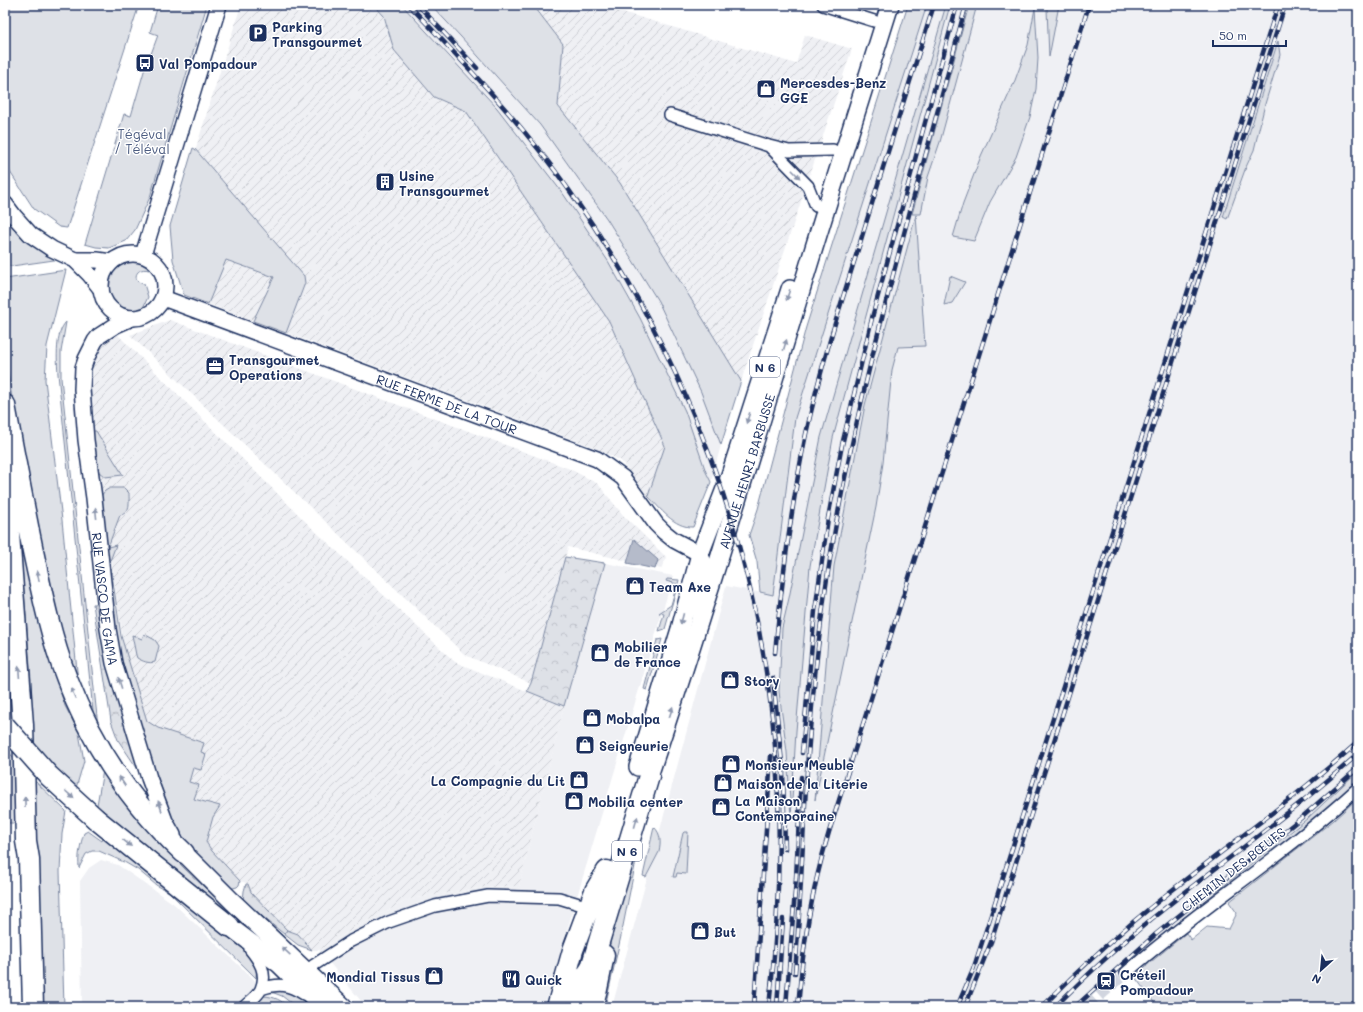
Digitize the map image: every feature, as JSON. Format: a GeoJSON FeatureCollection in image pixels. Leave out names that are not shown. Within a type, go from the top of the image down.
{"type":"FeatureCollection","features":[{"type":"Feature","properties":{"kind":"highway"},"geometry":{"type":"LineString","coordinates":[[5,405],[16,469],[46,614],[67,679],[89,728],[133,797],[161,831],[184,853]]}},
{"type":"Feature","properties":{"kind":"highway"},"geometry":{"type":"LineString","coordinates":[[5,479],[23,725],[26,841],[29,859],[33,1007]]}},
{"type":"Feature","properties":{"kind":"highway"},"geometry":{"type":"LineString","coordinates":[[5,726],[49,776],[96,819],[229,926]]}},
{"type":"Feature","properties":{"kind":"highway","name":"N 6"},"geometry":{"type":"LineString","coordinates":[[583,980],[581,967],[600,905],[607,871],[644,772]]}},
{"type":"Feature","properties":{"kind":"highway","name":"N 6"},"geometry":{"type":"LineString","coordinates":[[574,1007],[583,980],[591,968],[604,926],[644,772]]}},
{"type":"Feature","properties":{"kind":"highway"},"geometry":{"type":"LineString","coordinates":[[26,841],[24,858],[26,1007]]}},
{"type":"Feature","properties":{"kind":"highway"},"geometry":{"type":"LineString","coordinates":[[557,1007],[573,950],[594,891],[607,871]]}},
{"type":"Feature","properties":{"kind":"highway"},"geometry":{"type":"LineString","coordinates":[[592,1007],[607,939],[604,926]]}},
{"type":"Feature","properties":{"kind":"main road","name":"AVENUE HENRI BARBUSSE"},"geometry":{"type":"LineString","coordinates":[[644,772],[669,719],[890,5]]}},
{"type":"Feature","properties":{"kind":"main road","name":"AVENUE HENRI BARBUSSE"},"geometry":{"type":"LineString","coordinates":[[644,772],[700,554],[728,481],[876,13]]}},
{"type":"Feature","properties":{"kind":"main road"},"geometry":{"type":"LineString","coordinates":[[184,853],[344,1007]]}},
{"type":"Feature","properties":{"kind":"main road"},"geometry":{"type":"LineString","coordinates":[[229,926],[279,964],[322,1006]]}},
{"type":"Feature","properties":{"kind":"street"},"geometry":{"type":"LineString","coordinates":[[143,255],[219,5]]}},
{"type":"Feature","properties":{"kind":"street"},"geometry":{"type":"LineString","coordinates":[[823,5],[876,13]]}},
{"type":"Feature","properties":{"kind":"street"},"geometry":{"type":"LineString","coordinates":[[670,115],[789,151],[833,150]]}},
{"type":"Feature","properties":{"kind":"street"},"geometry":{"type":"LineString","coordinates":[[769,146],[808,186],[816,206]]}},
{"type":"Feature","properties":{"kind":"street"},"geometry":{"type":"LineString","coordinates":[[5,204],[31,235],[52,249],[75,260],[101,289]]}},
{"type":"Feature","properties":{"kind":"street"},"geometry":{"type":"LineString","coordinates":[[126,254],[143,255],[156,263],[162,271],[165,286],[164,298],[152,312],[132,318],[120,315],[108,306],[103,298],[101,289],[103,274],[112,262],[121,256],[126,254]]}},
{"type":"Feature","properties":{"kind":"street"},"geometry":{"type":"LineString","coordinates":[[75,260],[112,262]]}},
{"type":"Feature","properties":{"kind":"street","name":"RUE FERME DE LA TOUR"},"geometry":{"type":"LineString","coordinates":[[164,298],[597,460],[623,478],[656,524],[664,532],[674,540],[700,554]]}},
{"type":"Feature","properties":{"kind":"street","name":"RUE VASCO DE GAMA"},"geometry":{"type":"LineString","coordinates":[[108,306],[99,336],[90,348],[82,377],[86,440],[93,484],[108,629],[114,662],[149,778],[168,828],[184,853]]}},
{"type":"Feature","properties":{"kind":"street","name":"RUE VASCO DE GAMA"},"geometry":{"type":"LineString","coordinates":[[99,336],[116,325],[132,318]]}},
{"type":"Feature","properties":{"kind":"street"},"geometry":{"type":"LineString","coordinates":[[700,554],[705,567],[698,594],[700,619]]}},
{"type":"Feature","properties":{"kind":"street","name":"CHEMIN DES BŒUFS"},"geometry":{"type":"LineString","coordinates":[[1126,973],[1166,939],[1322,819],[1358,788]]}},
{"type":"Feature","properties":{"kind":"street"},"geometry":{"type":"LineString","coordinates":[[307,972],[314,965],[351,941],[389,922],[435,906],[488,896],[559,898],[589,907]]}},
{"type":"Feature","properties":{"kind":"street"},"geometry":{"type":"LineString","coordinates":[[229,926],[261,963],[263,978],[261,988],[244,1007]]}},
{"type":"Feature","properties":{"kind":"street"},"geometry":{"type":"LineString","coordinates":[[261,988],[282,984],[296,989],[322,1006]]}},
{"type":"Feature","properties":{"kind":"shaded area"},"geometry":{"type":"Polygon","coordinates":[[[241,5],[374,5],[383,16],[394,50],[434,97],[466,111],[609,321],[665,446],[648,496],[621,461],[591,446],[184,295],[170,230],[241,5]]]}},
{"type":"Feature","properties":{"kind":"shaded area"},"geometry":{"type":"Polygon","coordinates":[[[402,5],[431,5],[540,125],[607,219],[658,301],[701,392],[721,445],[711,482],[640,318],[608,261],[564,195],[497,108],[402,5]]]}},
{"type":"Feature","properties":{"kind":"shaded area"},"geometry":{"type":"Polygon","coordinates":[[[533,5],[599,5],[796,64],[805,35],[852,49],[741,381],[620,183],[558,106],[563,44],[533,5]]]}},
{"type":"Feature","properties":{"kind":"shaded area"},"geometry":{"type":"Polygon","coordinates":[[[908,5],[1358,5],[1358,771],[1308,818],[1160,935],[1080,1007],[612,1007],[726,586],[773,595],[806,327],[908,5]]]}},
{"type":"Feature","properties":{"kind":"shaded area"},"geometry":{"type":"Polygon","coordinates":[[[170,320],[570,469],[598,484],[623,515],[666,557],[661,569],[568,547],[531,683],[465,655],[130,335],[170,320]]]}},
{"type":"Feature","properties":{"kind":"shaded area"},"geometry":{"type":"Polygon","coordinates":[[[114,331],[312,528],[455,662],[564,706],[519,886],[485,887],[410,899],[356,927],[319,950],[312,950],[298,934],[287,930],[251,892],[249,884],[240,881],[212,851],[196,827],[131,694],[102,499],[87,376],[99,346],[114,331]]]}},
{"type":"Feature","properties":{"kind":"shaded area"},"geometry":{"type":"Polygon","coordinates":[[[605,563],[673,576],[544,1007],[366,1007],[319,950],[356,927],[410,899],[485,887],[519,886],[564,706],[605,563]]]}},
{"type":"Feature","properties":{"kind":"shaded area"},"geometry":{"type":"Polygon","coordinates":[[[101,860],[118,865],[174,904],[283,1007],[82,1007],[80,881],[89,868],[101,860]]]}},
{"type":"Feature","properties":{"kind":"green space"},"geometry":{"type":"Polygon","coordinates":[[[5,5],[139,5],[67,228],[59,227],[34,209],[10,172],[5,149],[5,5]]]}},
{"type":"Feature","properties":{"kind":"green space","name":"Tégéval / Téléval"},"geometry":{"type":"Polygon","coordinates":[[[158,5],[207,5],[150,197],[135,230],[126,241],[109,248],[85,244],[124,114],[131,116],[149,54],[151,54],[158,35],[150,32],[158,5]]]}},
{"type":"Feature","properties":{"kind":"green space"},"geometry":{"type":"Polygon","coordinates":[[[374,5],[402,5],[497,108],[564,195],[608,261],[640,318],[685,411],[706,472],[711,482],[693,527],[674,521],[648,496],[665,446],[609,321],[466,111],[434,97],[394,50],[384,16],[374,5]]]}},
{"type":"Feature","properties":{"kind":"green space"},"geometry":{"type":"Polygon","coordinates":[[[431,5],[533,5],[563,44],[558,106],[620,183],[741,381],[721,445],[701,392],[658,301],[607,219],[540,125],[431,5]]]}},
{"type":"Feature","properties":{"kind":"green space"},"geometry":{"type":"Polygon","coordinates":[[[908,5],[927,5],[795,418],[773,595],[760,592],[757,562],[749,535],[758,509],[806,327],[908,5]]]}},
{"type":"Feature","properties":{"kind":"green space"},"geometry":{"type":"Polygon","coordinates":[[[946,5],[950,5],[833,438],[810,566],[796,731],[791,818],[787,752],[779,692],[782,628],[821,437],[946,5]]]}},
{"type":"Feature","properties":{"kind":"green space"},"geometry":{"type":"Polygon","coordinates":[[[969,5],[977,5],[940,142],[928,177],[921,214],[912,214],[969,5]]]}},
{"type":"Feature","properties":{"kind":"green space"},"geometry":{"type":"Polygon","coordinates":[[[1047,5],[1059,5],[1049,57],[1047,9],[1047,5]]]}},
{"type":"Feature","properties":{"kind":"green space"},"geometry":{"type":"Polygon","coordinates":[[[1035,8],[1038,58],[1036,89],[1030,117],[1016,157],[990,202],[974,241],[953,237],[963,203],[981,156],[1014,83],[1028,45],[1035,8]]]}},
{"type":"Feature","properties":{"kind":"green space"},"geometry":{"type":"Polygon","coordinates":[[[1278,41],[1280,55],[1265,104],[1254,150],[1246,167],[1227,219],[1223,217],[1278,41]]]}},
{"type":"Feature","properties":{"kind":"green space"},"geometry":{"type":"Polygon","coordinates":[[[193,148],[304,276],[305,283],[286,333],[253,321],[274,277],[226,260],[208,304],[184,295],[173,260],[170,226],[193,148]]]}},
{"type":"Feature","properties":{"kind":"green space"},"geometry":{"type":"Polygon","coordinates":[[[5,213],[61,259],[5,267],[5,213]]]}},
{"type":"Feature","properties":{"kind":"green space"},"geometry":{"type":"Polygon","coordinates":[[[916,215],[925,346],[898,347],[892,370],[883,463],[876,507],[815,800],[834,566],[865,405],[916,215]]]}},
{"type":"Feature","properties":{"kind":"green space"},"geometry":{"type":"Polygon","coordinates":[[[125,262],[138,262],[149,270],[140,270],[136,275],[137,280],[144,284],[148,297],[142,310],[130,311],[121,308],[114,302],[110,294],[108,285],[110,277],[116,268],[125,262]]]}},
{"type":"Feature","properties":{"kind":"green space"},"geometry":{"type":"Polygon","coordinates":[[[66,270],[47,346],[45,380],[62,520],[79,691],[59,636],[32,520],[5,355],[5,279],[66,270]]]}},
{"type":"Feature","properties":{"kind":"green space"},"geometry":{"type":"Polygon","coordinates":[[[950,276],[965,282],[952,303],[944,305],[950,276]]]}},
{"type":"Feature","properties":{"kind":"green space"},"geometry":{"type":"Polygon","coordinates":[[[66,322],[61,352],[61,378],[98,726],[95,730],[58,374],[58,340],[62,327],[66,322]]]}},
{"type":"Feature","properties":{"kind":"green space"},"geometry":{"type":"Polygon","coordinates":[[[92,431],[96,431],[123,475],[105,477],[98,471],[92,431]]]}},
{"type":"Feature","properties":{"kind":"green space"},"geometry":{"type":"Polygon","coordinates":[[[110,488],[124,488],[129,493],[128,510],[124,514],[120,515],[108,547],[116,545],[110,561],[121,636],[147,721],[158,728],[204,743],[201,752],[206,754],[201,770],[193,768],[189,782],[199,785],[194,799],[220,806],[213,817],[206,842],[212,851],[240,881],[237,887],[229,889],[223,884],[182,837],[169,817],[136,715],[117,641],[99,498],[110,488]]]}},
{"type":"Feature","properties":{"kind":"green space"},"geometry":{"type":"Polygon","coordinates":[[[19,529],[46,647],[65,706],[79,733],[84,761],[76,788],[33,747],[31,679],[19,529]]]}},
{"type":"Feature","properties":{"kind":"green space"},"geometry":{"type":"Polygon","coordinates":[[[565,557],[605,563],[564,706],[527,691],[531,683],[565,557]]]}},
{"type":"Feature","properties":{"kind":"green space"},"geometry":{"type":"Polygon","coordinates":[[[667,579],[679,580],[665,629],[659,631],[664,614],[659,613],[671,605],[677,584],[666,581],[667,579]]]}},
{"type":"Feature","properties":{"kind":"green space"},"geometry":{"type":"Polygon","coordinates":[[[102,603],[139,771],[118,740],[111,721],[93,604],[102,603]]]}},
{"type":"Feature","properties":{"kind":"green space"},"geometry":{"type":"Polygon","coordinates":[[[5,607],[14,725],[5,712],[5,607]]]}},
{"type":"Feature","properties":{"kind":"green space"},"geometry":{"type":"Polygon","coordinates":[[[144,634],[155,640],[159,646],[155,662],[153,663],[143,661],[137,658],[136,655],[132,635],[142,639],[144,634]]]}},
{"type":"Feature","properties":{"kind":"green space"},"geometry":{"type":"Polygon","coordinates":[[[662,639],[647,690],[644,689],[657,640],[662,639]]]}},
{"type":"Feature","properties":{"kind":"green space"},"geometry":{"type":"Polygon","coordinates":[[[5,747],[16,761],[17,823],[5,823],[5,747]]]}},
{"type":"Feature","properties":{"kind":"green space"},"geometry":{"type":"Polygon","coordinates":[[[103,770],[160,843],[184,868],[283,962],[149,854],[97,805],[103,770]]]}},
{"type":"Feature","properties":{"kind":"green space"},"geometry":{"type":"Polygon","coordinates":[[[1358,771],[1358,781],[1322,814],[1211,899],[1181,920],[1308,818],[1358,771]]]}},
{"type":"Feature","properties":{"kind":"green space"},"geometry":{"type":"Polygon","coordinates":[[[31,777],[66,811],[62,834],[60,871],[64,1007],[41,1007],[31,777]]]}},
{"type":"Feature","properties":{"kind":"green space"},"geometry":{"type":"Polygon","coordinates":[[[1358,798],[1358,1007],[1155,1007],[1156,1005],[1134,976],[1186,933],[1191,940],[1207,927],[1229,929],[1237,913],[1229,902],[1334,820],[1358,798]]]}},
{"type":"Feature","properties":{"kind":"green space"},"geometry":{"type":"Polygon","coordinates":[[[654,827],[659,835],[660,849],[646,877],[643,876],[654,827]]]}},
{"type":"Feature","properties":{"kind":"green space"},"geometry":{"type":"Polygon","coordinates":[[[88,831],[102,841],[105,834],[251,955],[257,964],[256,978],[169,892],[156,885],[138,870],[99,851],[92,851],[86,854],[79,868],[81,842],[84,833],[88,831]]]}},
{"type":"Feature","properties":{"kind":"green space"},"geometry":{"type":"Polygon","coordinates":[[[688,832],[686,874],[677,873],[676,877],[673,877],[683,833],[688,832]]]}},
{"type":"Feature","properties":{"kind":"green space"},"geometry":{"type":"Polygon","coordinates":[[[640,841],[605,1007],[596,1007],[601,991],[613,928],[640,841]]]}},
{"type":"Feature","properties":{"kind":"green space"},"geometry":{"type":"Polygon","coordinates":[[[246,884],[248,884],[251,892],[287,930],[284,934],[243,901],[246,884]]]}},
{"type":"Feature","properties":{"kind":"green space"},"geometry":{"type":"Polygon","coordinates":[[[287,930],[298,934],[312,950],[298,945],[284,934],[287,930]]]}},
{"type":"Feature","properties":{"kind":"green space"},"geometry":{"type":"Polygon","coordinates":[[[287,990],[299,997],[310,1007],[296,1007],[282,996],[266,992],[287,990]]]}},
{"type":"Feature","properties":{"kind":"green space"},"geometry":{"type":"Polygon","coordinates":[[[264,996],[278,999],[288,1007],[265,1007],[258,1002],[264,996]]]}},
{"type":"Feature","properties":{"kind":"water"},"geometry":{"type":"Polygon","coordinates":[[[634,539],[658,560],[655,569],[627,563],[634,539]]]}},
{"type":"Feature","properties":{"kind":"tunnel"},"geometry":{"type":"LineString","coordinates":[[1087,1007],[1126,973]]}},
{"type":"Feature","properties":{"kind":"railway"},"geometry":{"type":"LineString","coordinates":[[409,5],[472,72],[532,141],[569,190],[610,252],[648,318],[681,385],[709,454],[733,525],[752,598],[766,671],[775,746],[779,844],[775,942],[769,1007]]}},
{"type":"Feature","properties":{"kind":"railway"},"geometry":{"type":"LineString","coordinates":[[418,5],[477,68]]}},
{"type":"Feature","properties":{"kind":"railway"},"geometry":{"type":"LineString","coordinates":[[775,653],[791,516],[806,434],[838,314],[934,5]]}},
{"type":"Feature","properties":{"kind":"railway"},"geometry":{"type":"LineString","coordinates":[[802,753],[815,611],[828,518],[842,445],[873,314],[957,5]]}},
{"type":"Feature","properties":{"kind":"railway"},"geometry":{"type":"LineString","coordinates":[[795,973],[810,730],[820,629],[831,553],[848,463],[879,329],[966,5]]}},
{"type":"Feature","properties":{"kind":"railway"},"geometry":{"type":"LineString","coordinates":[[798,1007],[802,962],[809,919],[817,876],[829,832],[1089,5]]}},
{"type":"Feature","properties":{"kind":"railway"},"geometry":{"type":"LineString","coordinates":[[957,1007],[973,970],[992,912],[1278,5]]}},
{"type":"Feature","properties":{"kind":"railway"},"geometry":{"type":"LineString","coordinates":[[965,1007],[991,942],[1285,5]]}},
{"type":"Feature","properties":{"kind":"railway"},"geometry":{"type":"LineString","coordinates":[[773,678],[783,772],[785,849]]}},
{"type":"Feature","properties":{"kind":"railway"},"geometry":{"type":"LineString","coordinates":[[1042,1007],[1102,949],[1166,895],[1287,801],[1358,742]]}},
{"type":"Feature","properties":{"kind":"railway"},"geometry":{"type":"LineString","coordinates":[[1055,1007],[1140,928],[1289,812],[1358,754]]}},
{"type":"Feature","properties":{"kind":"railway"},"geometry":{"type":"LineString","coordinates":[[754,1007],[771,756]]}},
{"type":"Feature","properties":{"kind":"railway"},"geometry":{"type":"LineString","coordinates":[[1075,1007],[1156,934],[1301,818],[1358,768]]}},
{"type":"Feature","properties":{"kind":"railway"},"geometry":{"type":"LineString","coordinates":[[786,1007],[796,878],[801,777]]}},
{"type":"Feature","properties":{"kind":"railway"},"geometry":{"type":"LineString","coordinates":[[777,1007],[783,919]]}},
{"type":"Feature","properties":{"kind":"place","name":"Parking Transgourmet"},"geometry":{"type":"Point","coordinates":[258,33]}},
{"type":"Feature","properties":{"kind":"place","name":"Val Pompadour"},"geometry":{"type":"Point","coordinates":[145,63]}},
{"type":"Feature","properties":{"kind":"place","name":"Mercesdes-Benz GGE"},"geometry":{"type":"Point","coordinates":[766,89]}},
{"type":"Feature","properties":{"kind":"place","name":"Usine Transgourmet"},"geometry":{"type":"Point","coordinates":[385,182]}},
{"type":"Feature","properties":{"kind":"place","name":"Transgourmet Operations"},"geometry":{"type":"Point","coordinates":[215,366]}},
{"type":"Feature","properties":{"kind":"place","name":"Team Axe"},"geometry":{"type":"Point","coordinates":[635,586]}},
{"type":"Feature","properties":{"kind":"place","name":"Mobilier de France"},"geometry":{"type":"Point","coordinates":[600,653]}},
{"type":"Feature","properties":{"kind":"place","name":"Story"},"geometry":{"type":"Point","coordinates":[730,680]}},
{"type":"Feature","properties":{"kind":"place","name":"Mobalpa"},"geometry":{"type":"Point","coordinates":[592,718]}},
{"type":"Feature","properties":{"kind":"place","name":"Seigneurie"},"geometry":{"type":"Point","coordinates":[585,745]}},
{"type":"Feature","properties":{"kind":"place","name":"Monsieur Meuble"},"geometry":{"type":"Point","coordinates":[731,764]}},
{"type":"Feature","properties":{"kind":"place","name":"La Compagnie du Lit"},"geometry":{"type":"Point","coordinates":[579,780]}},
{"type":"Feature","properties":{"kind":"place","name":"Maison de la Literie"},"geometry":{"type":"Point","coordinates":[723,783]}},
{"type":"Feature","properties":{"kind":"place","name":"Mobilia center"},"geometry":{"type":"Point","coordinates":[574,801]}},
{"type":"Feature","properties":{"kind":"place","name":"La Maison Contemporaine"},"geometry":{"type":"Point","coordinates":[721,807]}},
{"type":"Feature","properties":{"kind":"place","name":"But"},"geometry":{"type":"Point","coordinates":[700,931]}},
{"type":"Feature","properties":{"kind":"place","name":"Mondial Tissus"},"geometry":{"type":"Point","coordinates":[434,976]}},
{"type":"Feature","properties":{"kind":"place","name":"Quick"},"geometry":{"type":"Point","coordinates":[511,979]}},
{"type":"Feature","properties":{"kind":"place","name":"Créteil Pompadour"},"geometry":{"type":"Point","coordinates":[1106,981]}}]}
